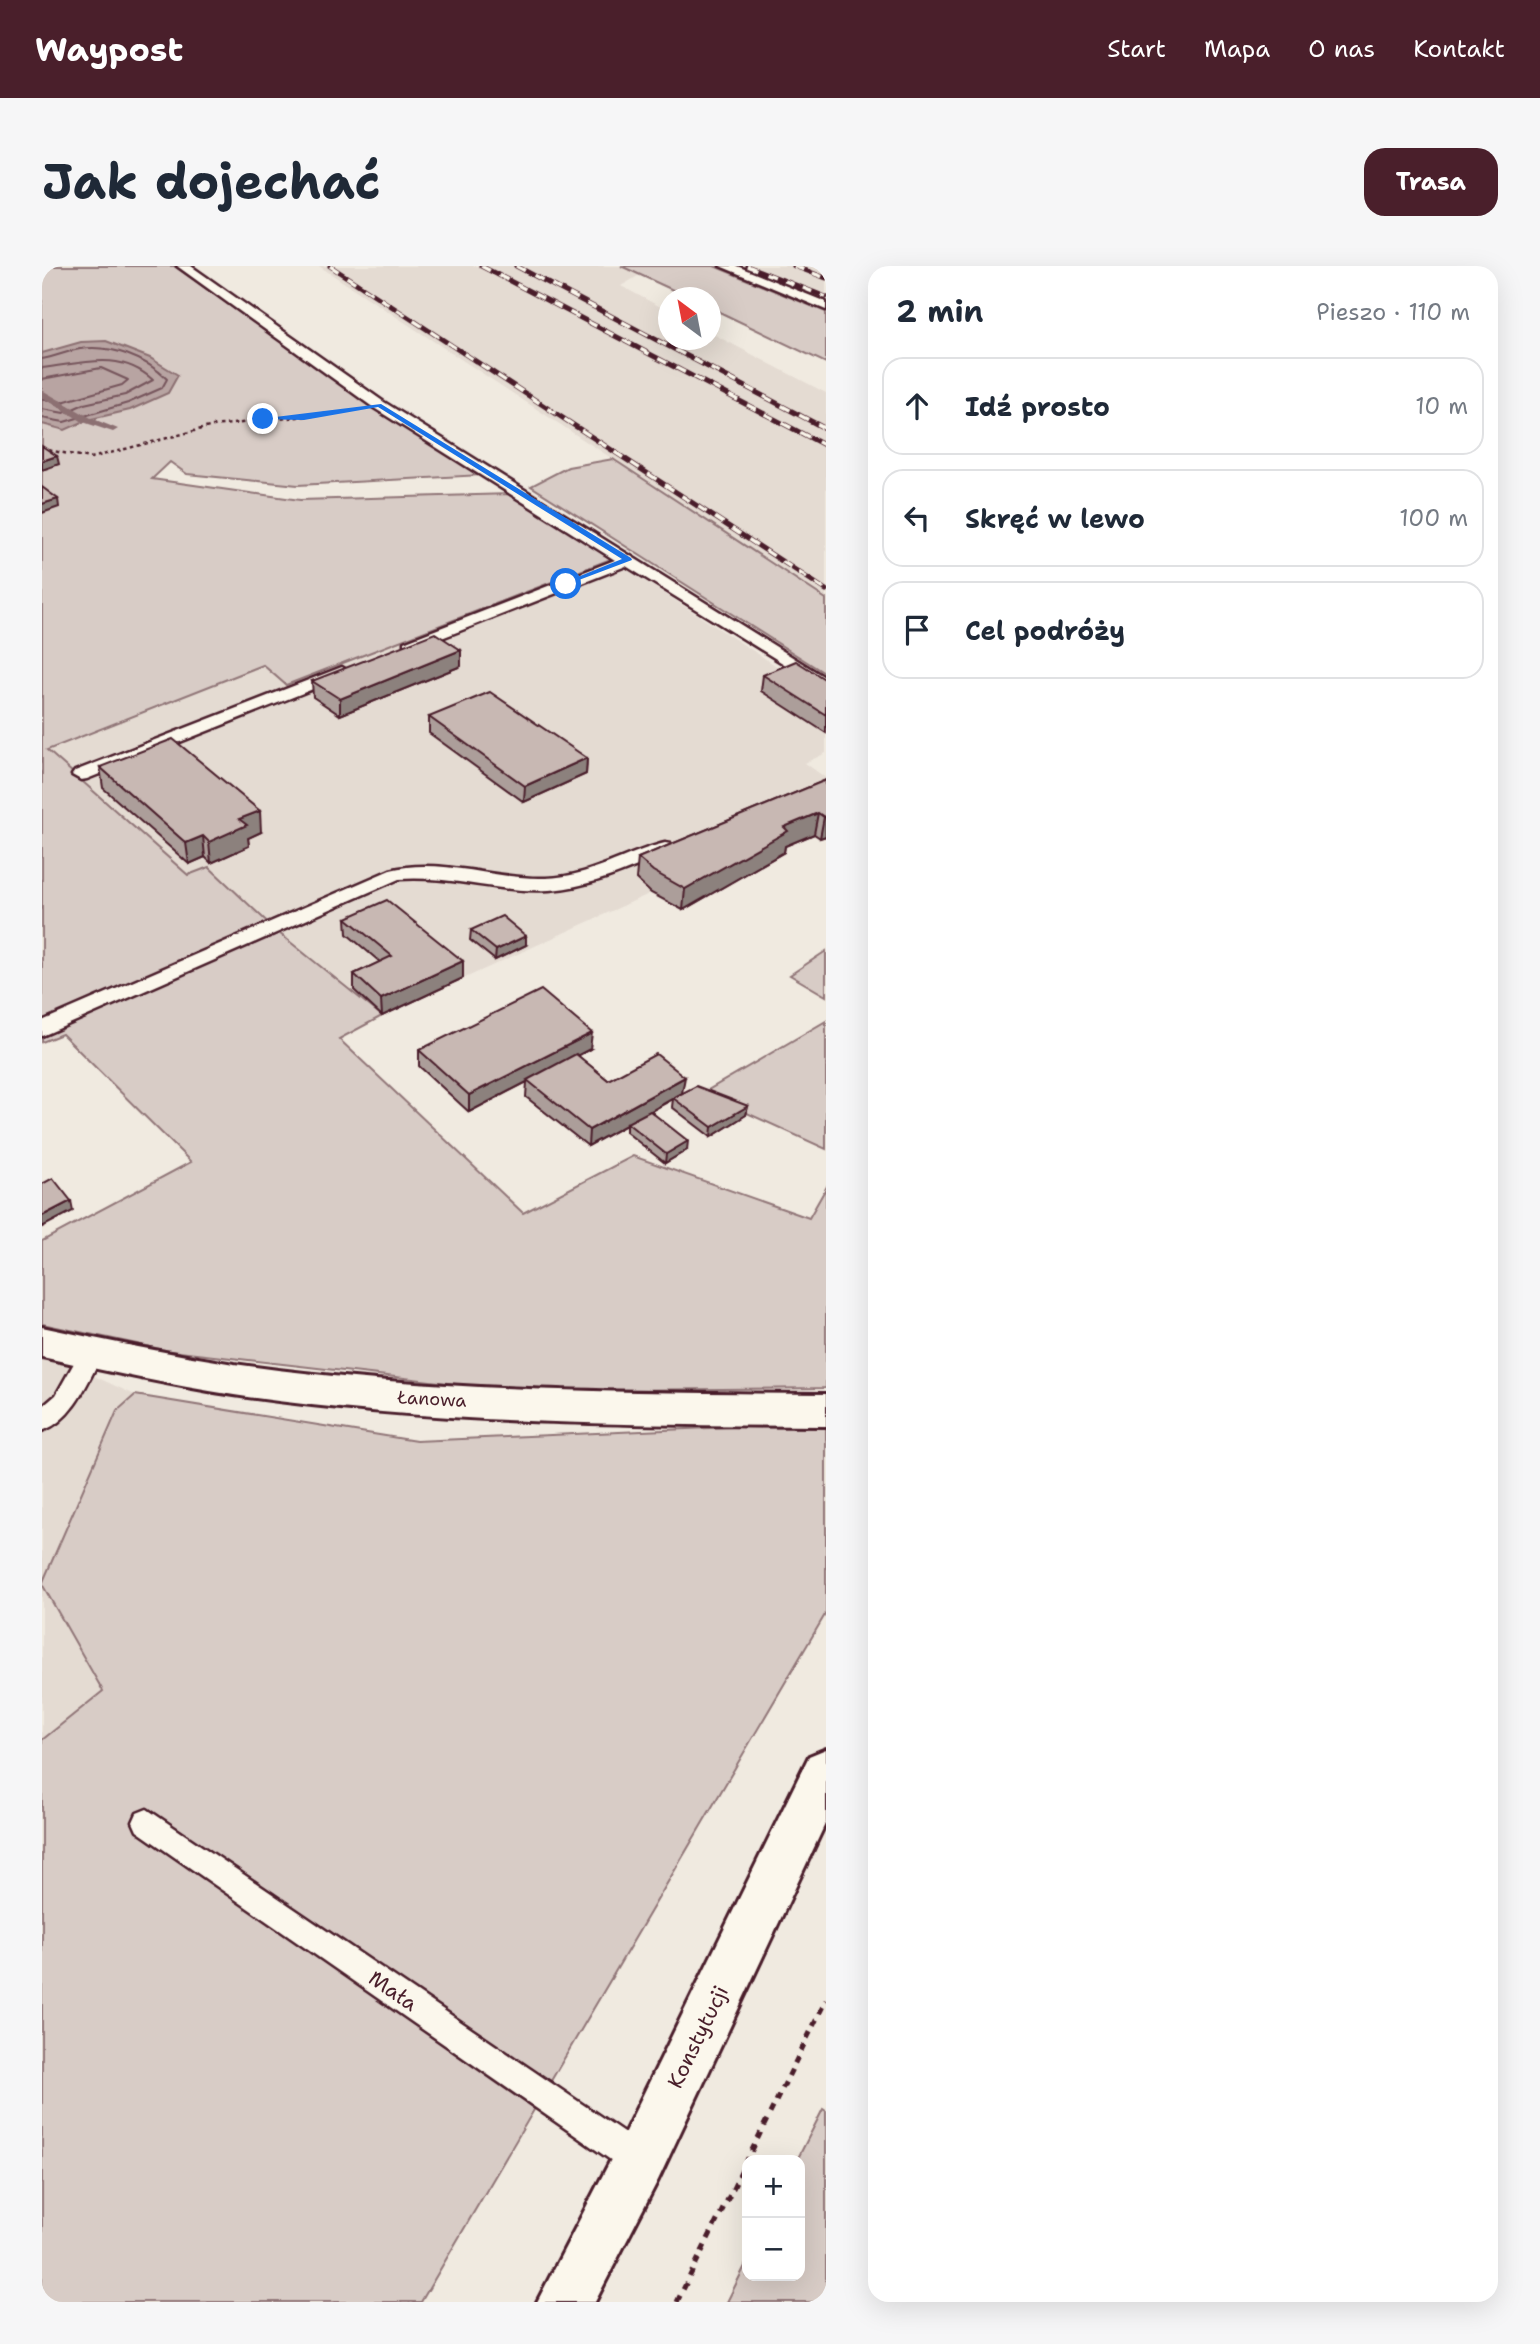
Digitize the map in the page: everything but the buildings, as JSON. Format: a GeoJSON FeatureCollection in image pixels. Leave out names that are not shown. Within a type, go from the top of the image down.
{"type":"FeatureCollection","features":[{"type":"Feature","properties":{"kind":"street","name":"Łanowa"},"geometry":{"type":"LineString","coordinates":[[42,1342],[163,1368],[371,1395],[573,1407],[826,1409]]}},
{"type":"Feature","properties":{"kind":"street","name":"Konstytucji"},"geometry":{"type":"LineString","coordinates":[[565,2302],[639,2161],[826,1771]]}},
{"type":"Feature","properties":{"kind":"lane"},"geometry":{"type":"LineString","coordinates":[[183,266],[379,405],[826,685]]}},
{"type":"Feature","properties":{"kind":"lane"},"geometry":{"type":"LineString","coordinates":[[726,266],[826,306]]}},
{"type":"Feature","properties":{"kind":"lane"},"geometry":{"type":"LineString","coordinates":[[394,652],[628,560]]}},
{"type":"Feature","properties":{"kind":"lane"},"geometry":{"type":"LineString","coordinates":[[81,775],[356,666]]}},
{"type":"Feature","properties":{"kind":"lane"},"geometry":{"type":"LineString","coordinates":[[42,1029],[396,874],[420,871],[520,883],[560,883],[589,879],[688,838]]}},
{"type":"Feature","properties":{"kind":"lane"},"geometry":{"type":"LineString","coordinates":[[42,1421],[64,1402],[91,1353]]}},
{"type":"Feature","properties":{"kind":"lane","name":"Mała"},"geometry":{"type":"LineString","coordinates":[[147,1822],[639,2161]]}},
{"type":"Feature","properties":{"kind":"path"},"geometry":{"type":"LineString","coordinates":[[42,449],[91,458],[213,426],[263,419],[304,418],[379,405]]}},
{"type":"Feature","properties":{"kind":"path"},"geometry":{"type":"LineString","coordinates":[[677,2302],[826,2000]]}},
{"type":"Feature","properties":{"kind":"shaded area"},"geometry":{"type":"Polygon","coordinates":[[[42,266],[174,266],[342,385],[483,475],[298,485],[187,474],[170,462],[152,479],[300,500],[511,494],[611,559],[286,685],[263,665],[47,750],[188,875],[209,867],[279,933],[382,1016],[339,1039],[523,1213],[633,1156],[809,1218],[826,1188],[826,1388],[517,1391],[170,1351],[42,1324],[42,1241],[191,1162],[62,1034],[42,1042],[42,266]]]}},
{"type":"Feature","properties":{"kind":"shaded area"},"geometry":{"type":"Polygon","coordinates":[[[319,266],[655,266],[621,286],[658,306],[658,350],[721,350],[721,338],[826,393],[826,599],[319,266]]]}},
{"type":"Feature","properties":{"kind":"shaded area"},"geometry":{"type":"Polygon","coordinates":[[[621,266],[714,266],[826,312],[826,363],[721,313],[721,287],[666,287],[621,266]]]}},
{"type":"Feature","properties":{"kind":"shaded area"},"geometry":{"type":"Polygon","coordinates":[[[715,266],[826,266],[826,310],[715,266]]]}},
{"type":"Feature","properties":{"kind":"shaded area"},"geometry":{"type":"Polygon","coordinates":[[[613,459],[826,599],[826,674],[531,486],[568,467],[613,459]]]}},
{"type":"Feature","properties":{"kind":"shaded area"},"geometry":{"type":"Polygon","coordinates":[[[611,559],[826,698],[826,753],[805,763],[826,778],[826,836],[820,838],[814,834],[781,848],[683,910],[651,893],[382,1016],[279,933],[209,867],[188,875],[47,750],[263,665],[286,685],[611,559]]]}},
{"type":"Feature","properties":{"kind":"shaded area"},"geometry":{"type":"Polygon","coordinates":[[[826,951],[826,996],[790,975],[826,951]]]}},
{"type":"Feature","properties":{"kind":"shaded area"},"geometry":{"type":"Polygon","coordinates":[[[826,1021],[826,1149],[703,1093],[826,1021]]]}},
{"type":"Feature","properties":{"kind":"shaded area"},"geometry":{"type":"Polygon","coordinates":[[[42,1352],[135,1395],[117,1411],[42,1584],[42,1352]]]}},
{"type":"Feature","properties":{"kind":"shaded area"},"geometry":{"type":"Polygon","coordinates":[[[135,1395],[416,1441],[826,1423],[826,1613],[421,2302],[42,2302],[42,1740],[103,1691],[42,1584],[117,1411],[135,1395]]]}},
{"type":"Feature","properties":{"kind":"shaded area"},"geometry":{"type":"Polygon","coordinates":[[[42,1584],[104,1691],[42,1740],[42,1584]]]}},
{"type":"Feature","properties":{"kind":"shaded area"},"geometry":{"type":"Polygon","coordinates":[[[823,2109],[826,2111],[826,2302],[727,2302],[742,2272],[742,2281],[805,2281],[805,2155],[800,2155],[823,2109]]]}},
{"type":"Feature","properties":{"kind":"water"},"geometry":{"type":"Polygon","coordinates":[[[106,341],[150,358],[178,375],[168,393],[130,410],[87,420],[65,430],[42,424],[42,353],[81,342],[106,341]]]}},
{"type":"Feature","properties":{"kind":"waterway"},"geometry":{"type":"LineString","coordinates":[[42,393],[87,420],[113,429]]}},
{"type":"Feature","properties":{"kind":"railway"},"geometry":{"type":"LineString","coordinates":[[330,266],[826,590]]}},
{"type":"Feature","properties":{"kind":"railway"},"geometry":{"type":"LineString","coordinates":[[481,266],[826,446]]}},
{"type":"Feature","properties":{"kind":"railway"},"geometry":{"type":"LineString","coordinates":[[516,266],[826,429]]}},
{"type":"Feature","properties":{"kind":"railway"},"geometry":{"type":"LineString","coordinates":[[747,266],[826,297]]}},
{"type":"Feature","properties":{"kind":"railway"},"geometry":{"type":"LineString","coordinates":[[794,266],[826,278]]}},
{"type":"Feature","properties":{"kind":"route"},"geometry":{"type":"LineString","coordinates":[[263,419],[304,418],[379,405],[628,560],[566,584]]}}]}
